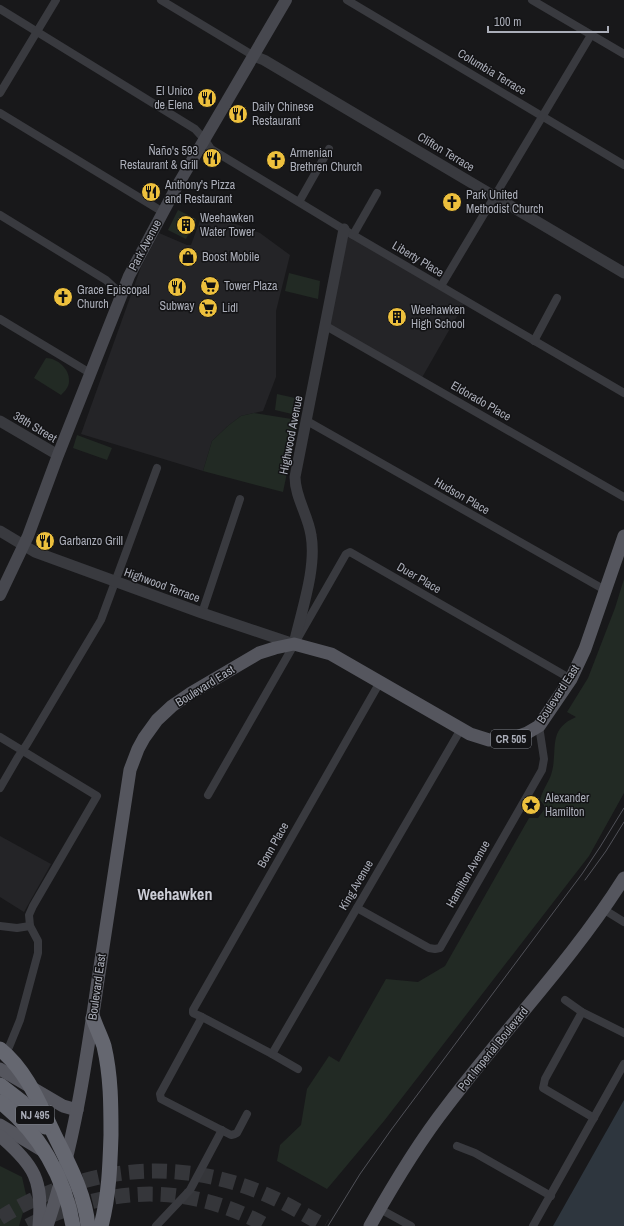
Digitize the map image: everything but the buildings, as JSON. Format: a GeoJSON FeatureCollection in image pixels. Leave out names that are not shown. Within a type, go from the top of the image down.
{"type":"FeatureCollection","features":[{"type":"Feature","properties":{"kind":"highway"},"geometry":{"type":"LineString","coordinates":[[93,1018],[106,1054],[111,1102],[109,1181],[106,1208],[101,1226]]}},
{"type":"Feature","properties":{"kind":"highway"},"geometry":{"type":"LineString","coordinates":[[6,1051],[30,1084],[64,1158]]}},
{"type":"Feature","properties":{"kind":"highway","name":"NJ 495"},"geometry":{"type":"LineString","coordinates":[[0,1085],[31,1111],[48,1131],[78,1184],[88,1226]]}},
{"type":"Feature","properties":{"kind":"highway","name":"NJ 495"},"geometry":{"type":"LineString","coordinates":[[0,1102],[18,1118],[39,1143],[55,1170],[63,1189],[73,1226]]}},
{"type":"Feature","properties":{"kind":"highway"},"geometry":{"type":"LineString","coordinates":[[0,1115],[25,1131],[39,1143]]}},
{"type":"Feature","properties":{"kind":"main road","name":"Park Avenue"},"geometry":{"type":"LineString","coordinates":[[0,595],[24,546],[58,455],[129,276],[163,212],[286,0]]}},
{"type":"Feature","properties":{"kind":"main road","name":"Boulevard East"},"geometry":{"type":"LineString","coordinates":[[47,1226],[55,1200],[64,1158],[77,1110],[93,1018],[130,770],[141,744],[148,732],[162,715],[184,697],[259,653],[294,644],[331,654],[470,734],[489,740],[508,740],[527,733],[539,726],[571,679],[585,649],[624,536]]}},
{"type":"Feature","properties":{"kind":"main road","name":"Port Imperial Boulevard"},"geometry":{"type":"LineString","coordinates":[[370,1226],[422,1140],[446,1106],[579,942],[624,878]]}},
{"type":"Feature","properties":{"kind":"main road"},"geometry":{"type":"LineString","coordinates":[[0,1069],[63,1106],[77,1110]]}},
{"type":"Feature","properties":{"kind":"main road"},"geometry":{"type":"LineString","coordinates":[[0,1125],[64,1158]]}},
{"type":"Feature","properties":{"kind":"main road"},"geometry":{"type":"LineString","coordinates":[[0,1136],[23,1157],[37,1179],[40,1200],[39,1226]]}},
{"type":"Feature","properties":{"kind":"street"},"geometry":{"type":"LineString","coordinates":[[0,93],[56,0]]}},
{"type":"Feature","properties":{"kind":"street"},"geometry":{"type":"LineString","coordinates":[[161,0],[254,56]]}},
{"type":"Feature","properties":{"kind":"street","name":"Columbia Terrace"},"geometry":{"type":"LineString","coordinates":[[347,0],[624,165]]}},
{"type":"Feature","properties":{"kind":"street"},"geometry":{"type":"LineString","coordinates":[[532,0],[624,54]]}},
{"type":"Feature","properties":{"kind":"street","name":"Liberty Place"},"geometry":{"type":"LineString","coordinates":[[0,9],[195,129],[211,149],[348,232],[624,393]]}},
{"type":"Feature","properties":{"kind":"street"},"geometry":{"type":"LineString","coordinates":[[441,286],[591,35]]}},
{"type":"Feature","properties":{"kind":"street","name":"Clifton Terrace"},"geometry":{"type":"LineString","coordinates":[[254,56],[264,60],[624,273]]}},
{"type":"Feature","properties":{"kind":"street"},"geometry":{"type":"LineString","coordinates":[[0,113],[163,212]]}},
{"type":"Feature","properties":{"kind":"street"},"geometry":{"type":"LineString","coordinates":[[299,202],[329,149]]}},
{"type":"Feature","properties":{"kind":"street"},"geometry":{"type":"LineString","coordinates":[[348,232],[377,193]]}},
{"type":"Feature","properties":{"kind":"street"},"geometry":{"type":"LineString","coordinates":[[0,215],[106,280],[122,295]]}},
{"type":"Feature","properties":{"kind":"street","name":"Highwood Avenue"},"geometry":{"type":"LineString","coordinates":[[294,644],[313,558],[311,535],[295,486],[295,476],[326,326],[348,232]]}},
{"type":"Feature","properties":{"kind":"street"},"geometry":{"type":"LineString","coordinates":[[534,341],[557,298]]}},
{"type":"Feature","properties":{"kind":"street"},"geometry":{"type":"LineString","coordinates":[[0,319],[90,373]]}},
{"type":"Feature","properties":{"kind":"street","name":"Eldorado Place"},"geometry":{"type":"LineString","coordinates":[[326,326],[624,497]]}},
{"type":"Feature","properties":{"kind":"street","name":"38th Street"},"geometry":{"type":"LineString","coordinates":[[0,421],[58,455]]}},
{"type":"Feature","properties":{"kind":"street","name":"Hudson Place"},"geometry":{"type":"LineString","coordinates":[[306,421],[606,590]]}},
{"type":"Feature","properties":{"kind":"street"},"geometry":{"type":"LineString","coordinates":[[0,788],[101,620],[157,468]]}},
{"type":"Feature","properties":{"kind":"street"},"geometry":{"type":"LineString","coordinates":[[202,613],[240,499]]}},
{"type":"Feature","properties":{"kind":"street","name":"CR 505"},"geometry":{"type":"LineString","coordinates":[[0,531],[24,546]]}},
{"type":"Feature","properties":{"kind":"street","name":"Highwood Terrace"},"geometry":{"type":"LineString","coordinates":[[24,546],[35,552],[115,582],[294,644]]}},
{"type":"Feature","properties":{"kind":"street","name":"Duer Place"},"geometry":{"type":"LineString","coordinates":[[294,644],[346,554],[350,552],[571,679]]}},
{"type":"Feature","properties":{"kind":"street"},"geometry":{"type":"LineString","coordinates":[[208,795],[294,644]]}},
{"type":"Feature","properties":{"kind":"street","name":"Bonn Place"},"geometry":{"type":"LineString","coordinates":[[202,1017],[193,1013],[193,1010],[380,682]]}},
{"type":"Feature","properties":{"kind":"street","name":"Hamilton Avenue"},"geometry":{"type":"LineString","coordinates":[[357,908],[429,948],[440,948],[542,770],[544,759],[539,726]]}},
{"type":"Feature","properties":{"kind":"street","name":"King Avenue"},"geometry":{"type":"LineString","coordinates":[[272,1054],[461,728]]}},
{"type":"Feature","properties":{"kind":"street"},"geometry":{"type":"LineString","coordinates":[[0,737],[97,796],[29,915],[30,926],[38,941],[38,953],[20,1020],[6,1051]]}},
{"type":"Feature","properties":{"kind":"street"},"geometry":{"type":"LineString","coordinates":[[603,909],[624,921]]}},
{"type":"Feature","properties":{"kind":"street"},"geometry":{"type":"LineString","coordinates":[[0,926],[17,928],[30,926]]}},
{"type":"Feature","properties":{"kind":"street"},"geometry":{"type":"LineString","coordinates":[[564,1000],[582,1012],[624,1033]]}},
{"type":"Feature","properties":{"kind":"street"},"geometry":{"type":"LineString","coordinates":[[582,1012],[545,1079],[543,1088],[594,1118]]}},
{"type":"Feature","properties":{"kind":"street"},"geometry":{"type":"LineString","coordinates":[[248,1114],[235,1134],[231,1135],[161,1099],[160,1094],[202,1017],[298,1069]]}},
{"type":"Feature","properties":{"kind":"street"},"geometry":{"type":"LineString","coordinates":[[533,1226],[624,1064]]}},
{"type":"Feature","properties":{"kind":"street"},"geometry":{"type":"LineString","coordinates":[[156,1226],[190,1190],[222,1130]]}},
{"type":"Feature","properties":{"kind":"street"},"geometry":{"type":"LineString","coordinates":[[457,1146],[475,1153],[550,1196]]}},
{"type":"Feature","properties":{"kind":"street"},"geometry":{"type":"LineString","coordinates":[[380,1209],[411,1226]]}},
{"type":"Feature","properties":{"kind":"shaded area"},"geometry":{"type":"Polygon","coordinates":[[[178,210],[196,219],[196,222],[184,216],[177,229],[188,235],[186,239],[168,230],[178,210]]]}},
{"type":"Feature","properties":{"kind":"shaded area"},"geometry":{"type":"Polygon","coordinates":[[[203,212],[260,233],[290,255],[276,311],[276,377],[263,411],[241,416],[212,441],[203,471],[81,434],[141,267],[159,233],[187,245],[191,245],[203,212]]]}},
{"type":"Feature","properties":{"kind":"shaded area"},"geometry":{"type":"Polygon","coordinates":[[[348,235],[464,304],[420,381],[328,328],[348,235]]]}},
{"type":"Feature","properties":{"kind":"shaded area"},"geometry":{"type":"Polygon","coordinates":[[[289,273],[320,281],[318,299],[285,291],[289,273]]]}},
{"type":"Feature","properties":{"kind":"shaded area"},"geometry":{"type":"Polygon","coordinates":[[[46,358],[50,358],[58,362],[67,372],[69,377],[68,385],[61,395],[34,378],[46,358]]]}},
{"type":"Feature","properties":{"kind":"shaded area"},"geometry":{"type":"Polygon","coordinates":[[[277,394],[295,398],[292,414],[275,410],[277,394]]]}},
{"type":"Feature","properties":{"kind":"shaded area"},"geometry":{"type":"Polygon","coordinates":[[[254,413],[298,420],[283,492],[203,471],[212,441],[241,416],[254,413]]]}},
{"type":"Feature","properties":{"kind":"shaded area"},"geometry":{"type":"Polygon","coordinates":[[[77,435],[112,448],[107,460],[73,448],[77,435]]]}},
{"type":"Feature","properties":{"kind":"shaded area"},"geometry":{"type":"Polygon","coordinates":[[[624,579],[624,793],[589,856],[384,1121],[327,1189],[277,1161],[280,1145],[301,1125],[307,1089],[329,1056],[339,1062],[386,979],[418,982],[445,966],[529,818],[538,818],[544,810],[544,805],[540,800],[551,775],[557,734],[567,722],[576,717],[567,712],[588,678],[615,608],[624,579]]]}},
{"type":"Feature","properties":{"kind":"shaded area"},"geometry":{"type":"Polygon","coordinates":[[[0,836],[51,864],[24,912],[0,897],[0,836]]]}},
{"type":"Feature","properties":{"kind":"shaded area"},"geometry":{"type":"Polygon","coordinates":[[[624,1100],[624,1226],[553,1226],[624,1100]]]}},
{"type":"Feature","properties":{"kind":"shaded area"},"geometry":{"type":"Polygon","coordinates":[[[0,1166],[22,1177],[27,1199],[19,1226],[0,1226],[0,1166]]]}},
{"type":"Feature","properties":{"kind":"tunnel"},"geometry":{"type":"LineString","coordinates":[[0,1218],[30,1201],[61,1188],[92,1179],[124,1173],[157,1171],[189,1173],[222,1179],[255,1190],[282,1202],[325,1226]]}},
{"type":"Feature","properties":{"kind":"tunnel"},"geometry":{"type":"LineString","coordinates":[[28,1226],[58,1212],[88,1203],[118,1196],[148,1194],[178,1196],[208,1202],[237,1212],[267,1226]]}},
{"type":"Feature","properties":{"kind":"tram line"},"geometry":{"type":"LineString","coordinates":[[328,1226],[360,1174],[391,1130],[582,874],[624,808]]}},
{"type":"Feature","properties":{"kind":"tram line"},"geometry":{"type":"LineString","coordinates":[[585,880],[606,851],[624,822]]}},
{"type":"Feature","properties":{"kind":"place","name":"El Unico de Elena"},"geometry":{"type":"Point","coordinates":[207,98]}},
{"type":"Feature","properties":{"kind":"place","name":"Daily Chinese Restaurant"},"geometry":{"type":"Point","coordinates":[238,114]}},
{"type":"Feature","properties":{"kind":"place","name":"Ñaño's 593 Restaurant & Grill"},"geometry":{"type":"Point","coordinates":[212,158]}},
{"type":"Feature","properties":{"kind":"place","name":"Armenian Brethren Church"},"geometry":{"type":"Point","coordinates":[276,160]}},
{"type":"Feature","properties":{"kind":"place","name":"Anthony's Pizza and Restaurant"},"geometry":{"type":"Point","coordinates":[151,192]}},
{"type":"Feature","properties":{"kind":"place","name":"Park United Methodist Church"},"geometry":{"type":"Point","coordinates":[452,202]}},
{"type":"Feature","properties":{"kind":"place","name":"Weehawken Water Tower"},"geometry":{"type":"Point","coordinates":[186,225]}},
{"type":"Feature","properties":{"kind":"place","name":"Boost Mobile"},"geometry":{"type":"Point","coordinates":[188,257]}},
{"type":"Feature","properties":{"kind":"place","name":"Tower Plaza"},"geometry":{"type":"Point","coordinates":[210,286]}},
{"type":"Feature","properties":{"kind":"place","name":"Subway"},"geometry":{"type":"Point","coordinates":[177,287]}},
{"type":"Feature","properties":{"kind":"place","name":"Grace Episcopal Church"},"geometry":{"type":"Point","coordinates":[63,297]}},
{"type":"Feature","properties":{"kind":"place","name":"Lidl"},"geometry":{"type":"Point","coordinates":[208,308]}},
{"type":"Feature","properties":{"kind":"place","name":"Weehawken High School"},"geometry":{"type":"Point","coordinates":[397,317]}},
{"type":"Feature","properties":{"kind":"place","name":"Garbanzo Grill"},"geometry":{"type":"Point","coordinates":[45,541]}},
{"type":"Feature","properties":{"kind":"place","name":"Alexander Hamilton"},"geometry":{"type":"Point","coordinates":[531,805]}},
{"type":"Feature","properties":{"kind":"district","name":"Weehawken"},"geometry":{"type":"Point","coordinates":[175,894]}}]}
